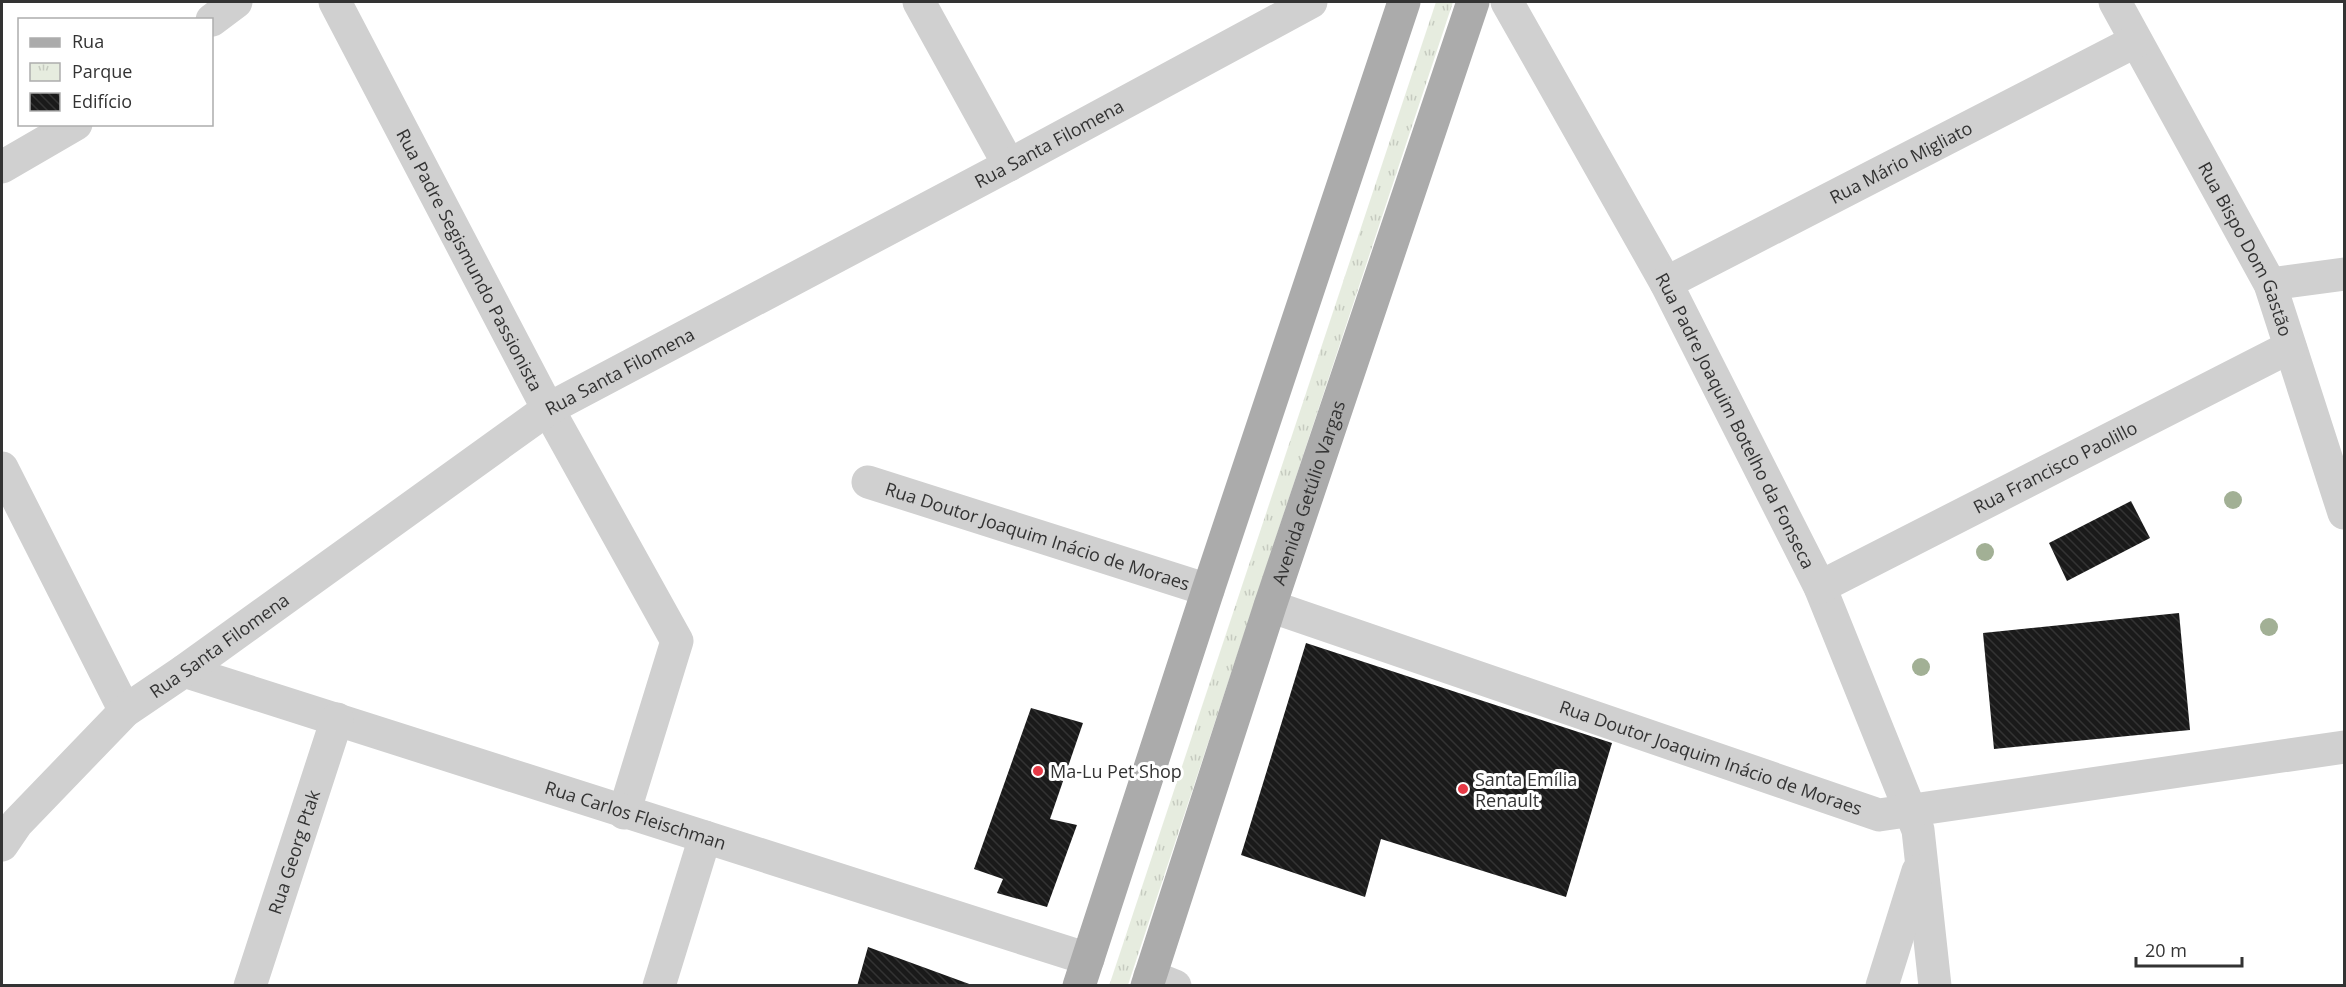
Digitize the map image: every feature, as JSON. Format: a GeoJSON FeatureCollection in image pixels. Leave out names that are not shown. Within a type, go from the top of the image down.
{"type":"FeatureCollection","features":[{"type":"Feature","properties":{"kind":"main road"},"geometry":{"type":"LineString","coordinates":[[1084,972],[1208,590],[1404,2]]}},
{"type":"Feature","properties":{"kind":"main road","name":"Avenida Getúlio Vargas"},"geometry":{"type":"LineString","coordinates":[[1157,982],[1270,606],[1473,2]]}},
{"type":"Feature","properties":{"kind":"street"},"geometry":{"type":"LineString","coordinates":[[213,19],[236,2]]}},
{"type":"Feature","properties":{"kind":"street","name":"Rua Padre Segismundo Passionista"},"geometry":{"type":"LineString","coordinates":[[335,2],[548,409],[677,641],[624,813]]}},
{"type":"Feature","properties":{"kind":"street"},"geometry":{"type":"LineString","coordinates":[[920,2],[1010,165]]}},
{"type":"Feature","properties":{"kind":"street","name":"Rua Santa Filomena"},"geometry":{"type":"LineString","coordinates":[[2,845],[17,823],[125,711],[548,409],[1010,165],[1311,2]]}},
{"type":"Feature","properties":{"kind":"street","name":"Rua Padre Joaquim Botelho da Fonseca"},"geometry":{"type":"LineString","coordinates":[[1507,2],[1666,283],[1820,587],[1918,830],[1935,986]]}},
{"type":"Feature","properties":{"kind":"street","name":"Rua Bispo Dom Gastão"},"geometry":{"type":"LineString","coordinates":[[2115,2],[2270,284],[2344,513]]}},
{"type":"Feature","properties":{"kind":"street","name":"Rua Mário Migliato"},"geometry":{"type":"LineString","coordinates":[[1666,283],[2136,41]]}},
{"type":"Feature","properties":{"kind":"street"},"geometry":{"type":"LineString","coordinates":[[2,167],[73,126]]}},
{"type":"Feature","properties":{"kind":"street"},"geometry":{"type":"LineString","coordinates":[[2270,284],[2344,274]]}},
{"type":"Feature","properties":{"kind":"street","name":"Rua Francisco Paolillo"},"geometry":{"type":"LineString","coordinates":[[1820,587],[2290,347]]}},
{"type":"Feature","properties":{"kind":"street"},"geometry":{"type":"LineString","coordinates":[[2,468],[125,711]]}},
{"type":"Feature","properties":{"kind":"street","name":"Rua Doutor Joaquim Inácio de Moraes"},"geometry":{"type":"LineString","coordinates":[[868,482],[1208,590]]}},
{"type":"Feature","properties":{"kind":"street","name":"Rua Doutor Joaquim Inácio de Moraes"},"geometry":{"type":"LineString","coordinates":[[1270,606],[1880,815],[2344,747]]}},
{"type":"Feature","properties":{"kind":"street","name":"Rua Carlos Fleischman"},"geometry":{"type":"LineString","coordinates":[[184,671],[705,837],[1084,972]]}},
{"type":"Feature","properties":{"kind":"street","name":"Rua Georg Ptak"},"geometry":{"type":"LineString","coordinates":[[250,986],[337,719]]}},
{"type":"Feature","properties":{"kind":"street"},"geometry":{"type":"LineString","coordinates":[[659,986],[705,837]]}},
{"type":"Feature","properties":{"kind":"street","name":"Rua Padre Joaquim Botelho da Fonseca"},"geometry":{"type":"LineString","coordinates":[[1882,986],[1922,858]]}},
{"type":"Feature","properties":{"kind":"green space"},"geometry":{"type":"Polygon","coordinates":[[[1436,2],[1453,2],[1128,985],[1109,986],[1436,2]]]}},
{"type":"Feature","properties":{"kind":"building"},"geometry":{"type":"Polygon","coordinates":[[[2131,501],[2150,538],[2067,581],[2049,543],[2131,501]]]}},
{"type":"Feature","properties":{"kind":"building"},"geometry":{"type":"Polygon","coordinates":[[[2179,613],[2190,730],[1994,749],[1983,633],[2179,613]]]}},
{"type":"Feature","properties":{"kind":"building","name":"Santa Emília Renault"},"geometry":{"type":"Polygon","coordinates":[[[1306,643],[1612,743],[1566,897],[1381,839],[1365,897],[1241,855],[1306,643]]]}},
{"type":"Feature","properties":{"kind":"building","name":"Ma-Lu Pet Shop"},"geometry":{"type":"Polygon","coordinates":[[[1031,708],[1083,723],[1050,819],[1077,825],[1047,907],[997,893],[1003,879],[974,869],[1031,708]]]}},
{"type":"Feature","properties":{"kind":"building"},"geometry":{"type":"Polygon","coordinates":[[[868,947],[972,985],[972,986],[857,986],[868,947]]]}},
{"type":"Feature","properties":{"kind":"place","name":"Ma-Lu Pet Shop"},"geometry":{"type":"Point","coordinates":[1038,771]}},
{"type":"Feature","properties":{"kind":"place","name":"Santa Emília Renault"},"geometry":{"type":"Point","coordinates":[1463,789]}}]}
